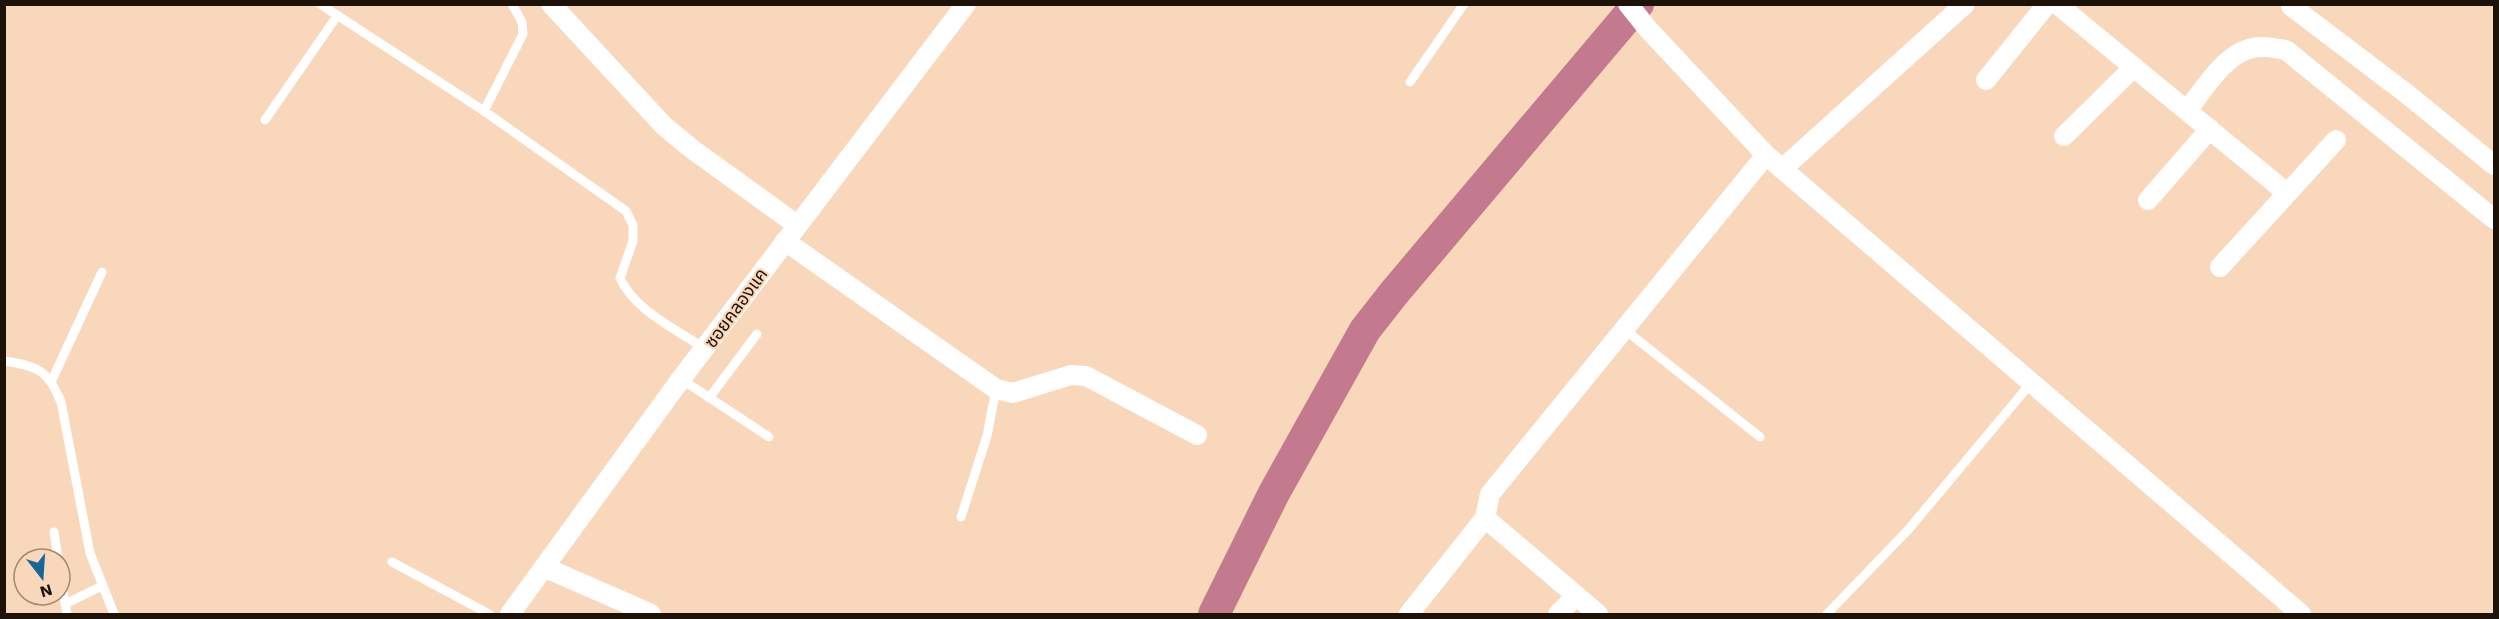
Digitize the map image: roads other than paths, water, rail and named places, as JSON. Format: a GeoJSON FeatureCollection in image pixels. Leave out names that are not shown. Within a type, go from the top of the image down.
{"type":"FeatureCollection","features":[{"type":"Feature","properties":{"kind":"street"},"geometry":{"type":"LineString","coordinates":[[551,4],[664,126],[797,225]]}},
{"type":"Feature","properties":{"kind":"street","name":"ซอยคลองแค"},"geometry":{"type":"LineString","coordinates":[[510,615],[681,379],[966,4]]}},
{"type":"Feature","properties":{"kind":"street"},"geometry":{"type":"LineString","coordinates":[[1628,4],[1648,29],[1766,155],[2301,615]]}},
{"type":"Feature","properties":{"kind":"street"},"geometry":{"type":"LineString","coordinates":[[1782,169],[1965,4]]}},
{"type":"Feature","properties":{"kind":"street"},"geometry":{"type":"LineString","coordinates":[[1986,80],[2048,4]]}},
{"type":"Feature","properties":{"kind":"street"},"geometry":{"type":"LineString","coordinates":[[2057,4],[2287,193]]}},
{"type":"Feature","properties":{"kind":"street"},"geometry":{"type":"LineString","coordinates":[[2291,6],[2407,94],[2494,165]]}},
{"type":"Feature","properties":{"kind":"street"},"geometry":{"type":"LineString","coordinates":[[2187,110],[2237,54],[2251,48],[2267,47],[2286,50],[2494,219]]}},
{"type":"Feature","properties":{"kind":"street"},"geometry":{"type":"LineString","coordinates":[[2064,136],[2134,67]]}},
{"type":"Feature","properties":{"kind":"street"},"geometry":{"type":"LineString","coordinates":[[2148,200],[2210,129]]}},
{"type":"Feature","properties":{"kind":"street"},"geometry":{"type":"LineString","coordinates":[[2220,267],[2336,140]]}},
{"type":"Feature","properties":{"kind":"street"},"geometry":{"type":"LineString","coordinates":[[1409,615],[1485,518],[1496,487],[1766,155]]}},
{"type":"Feature","properties":{"kind":"street"},"geometry":{"type":"LineString","coordinates":[[785,241],[996,389],[1012,393],[1071,375],[1086,376],[1197,435]]}},
{"type":"Feature","properties":{"kind":"street"},"geometry":{"type":"LineString","coordinates":[[1485,518],[1598,615]]}},
{"type":"Feature","properties":{"kind":"street"},"geometry":{"type":"LineString","coordinates":[[546,568],[651,615]]}},
{"type":"Feature","properties":{"kind":"street"},"geometry":{"type":"LineString","coordinates":[[1558,615],[1576,596]]}},
{"type":"Feature","properties":{"kind":"lane"},"geometry":{"type":"LineString","coordinates":[[320,4],[484,111],[626,211],[633,225],[633,241],[620,278],[626,291],[636,303],[705,349]]}},
{"type":"Feature","properties":{"kind":"lane"},"geometry":{"type":"LineString","coordinates":[[484,111],[523,34],[522,22],[512,4]]}},
{"type":"Feature","properties":{"kind":"lane"},"geometry":{"type":"LineString","coordinates":[[1410,82],[1464,4]]}},
{"type":"Feature","properties":{"kind":"lane"},"geometry":{"type":"LineString","coordinates":[[265,120],[337,16]]}},
{"type":"Feature","properties":{"kind":"lane"},"geometry":{"type":"LineString","coordinates":[[52,380],[102,272]]}},
{"type":"Feature","properties":{"kind":"lane"},"geometry":{"type":"LineString","coordinates":[[1624,329],[1760,437]]}},
{"type":"Feature","properties":{"kind":"lane"},"geometry":{"type":"LineString","coordinates":[[709,398],[757,334]]}},
{"type":"Feature","properties":{"kind":"lane"},"geometry":{"type":"LineString","coordinates":[[4,361],[29,364],[52,380],[61,402],[90,553],[114,615]]}},
{"type":"Feature","properties":{"kind":"lane"},"geometry":{"type":"LineString","coordinates":[[681,379],[769,437]]}},
{"type":"Feature","properties":{"kind":"lane"},"geometry":{"type":"LineString","coordinates":[[1827,615],[1908,530],[2031,383]]}},
{"type":"Feature","properties":{"kind":"lane"},"geometry":{"type":"LineString","coordinates":[[961,517],[987,436],[996,389]]}},
{"type":"Feature","properties":{"kind":"lane"},"geometry":{"type":"LineString","coordinates":[[54,532],[56,547]]}},
{"type":"Feature","properties":{"kind":"lane"},"geometry":{"type":"LineString","coordinates":[[392,562],[489,615]]}},
{"type":"Feature","properties":{"kind":"lane"},"geometry":{"type":"LineString","coordinates":[[66,610],[102,586]]}},
{"type":"Feature","properties":{"kind":"waterway"},"geometry":{"type":"LineString","coordinates":[[1214,614],[1274,493],[1365,330],[1638,4]]}}]}
